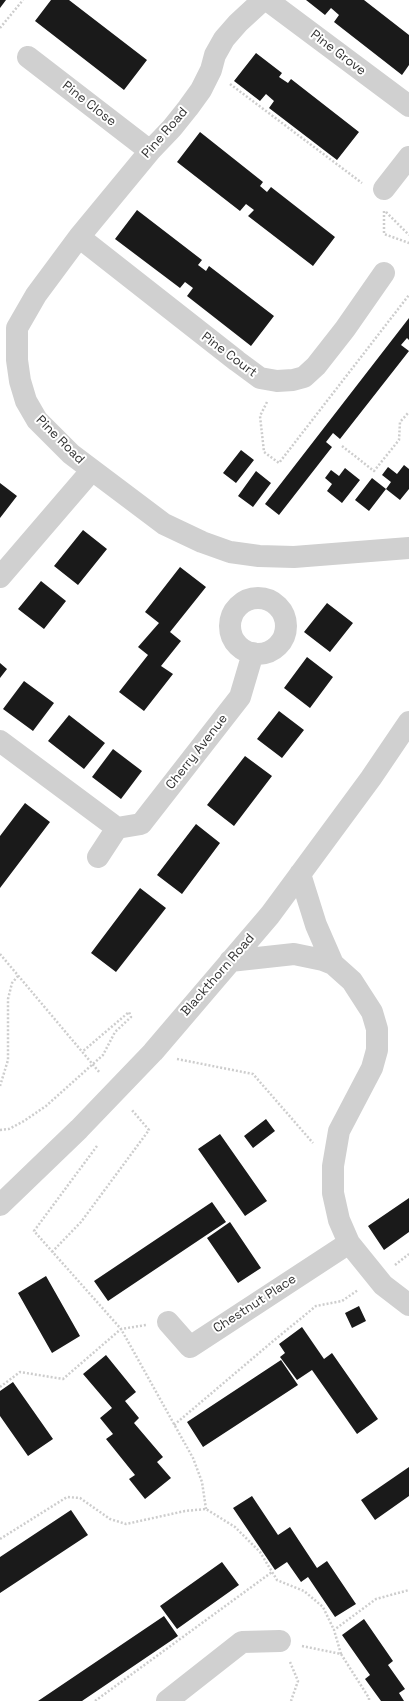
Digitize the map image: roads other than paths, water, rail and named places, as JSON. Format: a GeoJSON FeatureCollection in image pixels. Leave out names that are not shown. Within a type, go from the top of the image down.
{"type":"FeatureCollection","features":[{"type":"Feature","properties":{"kind":"street","name":"Pine Road"},"geometry":{"type":"LineString","coordinates":[[263,0],[238,23],[224,39],[215,55],[211,70],[201,90],[188,108],[172,128],[150,151],[79,237],[36,295],[9,325],[20,381],[26,401],[37,420],[71,454],[164,524],[202,542],[230,552],[259,556],[294,557],[405,551]]}},
{"type":"Feature","properties":{"kind":"street","name":"Pine Grove"},"geometry":{"type":"LineString","coordinates":[[267,0],[409,106]]}},
{"type":"Feature","properties":{"kind":"street","name":"Pine Close"},"geometry":{"type":"LineString","coordinates":[[28,57],[150,151]]}},
{"type":"Feature","properties":{"kind":"street"},"geometry":{"type":"LineString","coordinates":[[384,189],[409,157]]}},
{"type":"Feature","properties":{"kind":"street","name":"Pine Court"},"geometry":{"type":"LineString","coordinates":[[79,237],[236,362],[260,378],[277,381],[292,380],[304,377],[316,366],[345,329],[384,273]]}},
{"type":"Feature","properties":{"kind":"street"},"geometry":{"type":"LineString","coordinates":[[0,577],[92,470]]}},
{"type":"Feature","properties":{"kind":"street","name":"Cherry Avenue"},"geometry":{"type":"LineString","coordinates":[[117,828],[141,824],[240,697],[253,653]]}},
{"type":"Feature","properties":{"kind":"street","name":"Blackthorn Road"},"geometry":{"type":"LineString","coordinates":[[0,1205],[79,1129],[153,1052],[270,915],[371,778],[409,722]]}},
{"type":"Feature","properties":{"kind":"street"},"geometry":{"type":"LineString","coordinates":[[0,741],[117,828],[98,857]]}},
{"type":"Feature","properties":{"kind":"street"},"geometry":{"type":"LineString","coordinates":[[300,874],[316,925],[333,964]]}},
{"type":"Feature","properties":{"kind":"street"},"geometry":{"type":"LineString","coordinates":[[230,961],[294,954],[310,956],[333,964],[352,981],[372,1012],[377,1029],[377,1050],[372,1068],[339,1131],[333,1166],[333,1194],[339,1220],[349,1243],[383,1286],[409,1305]]}},
{"type":"Feature","properties":{"kind":"street","name":"Chestnut Place"},"geometry":{"type":"LineString","coordinates":[[168,1322],[190,1347],[349,1243]]}},
{"type":"Feature","properties":{"kind":"street"},"geometry":{"type":"LineString","coordinates":[[167,1701],[242,1642],[280,1641]]}}]}
